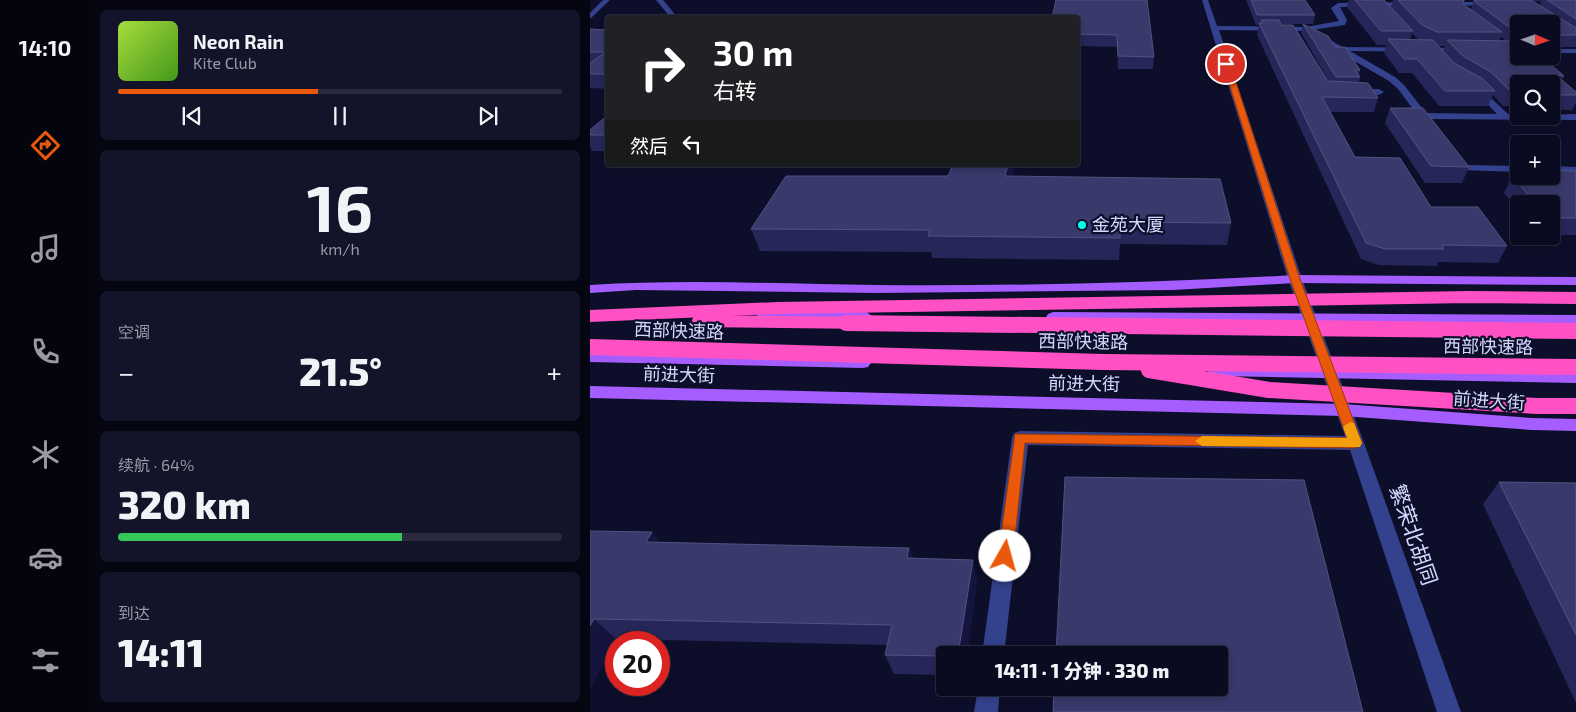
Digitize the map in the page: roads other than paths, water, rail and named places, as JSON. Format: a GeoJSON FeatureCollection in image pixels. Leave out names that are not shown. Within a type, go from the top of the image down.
{"type":"FeatureCollection","features":[{"type":"Feature","properties":{"kind":"highway"},"geometry":{"type":"LineString","coordinates":[[590,316],[788,308],[1450,298],[1576,298]]}},
{"type":"Feature","properties":{"kind":"highway","name":"西部快速路"},"geometry":{"type":"LineString","coordinates":[[590,320],[1576,332]]}},
{"type":"Feature","properties":{"kind":"highway","name":"西部快速路"},"geometry":{"type":"LineString","coordinates":[[590,348],[1103,362],[1576,367]]}},
{"type":"Feature","properties":{"kind":"highway"},"geometry":{"type":"LineString","coordinates":[[1103,362],[1269,390],[1537,406],[1576,406]]}},
{"type":"Feature","properties":{"kind":"main road"},"geometry":{"type":"LineString","coordinates":[[590,289],[636,286],[878,289],[1174,286],[1295,279],[1576,281]]}},
{"type":"Feature","properties":{"kind":"main road"},"geometry":{"type":"LineString","coordinates":[[590,310],[903,316],[1576,320]]}},
{"type":"Feature","properties":{"kind":"main road","name":"前进大街"},"geometry":{"type":"LineString","coordinates":[[590,357],[1330,374],[1576,377]]}},
{"type":"Feature","properties":{"kind":"main road","name":"前进大街"},"geometry":{"type":"LineString","coordinates":[[590,392],[1343,410],[1532,424],[1576,424]]}},
{"type":"Feature","properties":{"kind":"street"},"geometry":{"type":"LineString","coordinates":[[590,17],[607,0]]}},
{"type":"Feature","properties":{"kind":"street"},"geometry":{"type":"LineString","coordinates":[[659,0],[672,15]]}},
{"type":"Feature","properties":{"kind":"street","name":"繁荣北胡同"},"geometry":{"type":"LineString","coordinates":[[1206,0],[1295,279],[1356,443],[1449,712]]}},
{"type":"Feature","properties":{"kind":"street"},"geometry":{"type":"LineString","coordinates":[[1390,4],[1384,9],[1390,16]]}},
{"type":"Feature","properties":{"kind":"street"},"geometry":{"type":"LineString","coordinates":[[1215,28],[1306,30],[1342,23],[1343,20],[1335,8],[1338,5],[1420,4]]}},
{"type":"Feature","properties":{"kind":"street"},"geometry":{"type":"LineString","coordinates":[[1439,4],[1497,4]]}},
{"type":"Feature","properties":{"kind":"street"},"geometry":{"type":"LineString","coordinates":[[1463,13],[1468,4]]}},
{"type":"Feature","properties":{"kind":"street"},"geometry":{"type":"LineString","coordinates":[[1229,29],[1251,34],[1295,34],[1300,42]]}},
{"type":"Feature","properties":{"kind":"street"},"geometry":{"type":"LineString","coordinates":[[1306,30],[1392,79],[1434,131]]}},
{"type":"Feature","properties":{"kind":"street"},"geometry":{"type":"LineString","coordinates":[[1414,42],[1431,50],[1442,62]]}},
{"type":"Feature","properties":{"kind":"street"},"geometry":{"type":"LineString","coordinates":[[1341,49],[1470,50]]}},
{"type":"Feature","properties":{"kind":"street"},"geometry":{"type":"LineString","coordinates":[[1560,51],[1576,51]]}},
{"type":"Feature","properties":{"kind":"street"},"geometry":{"type":"LineString","coordinates":[[1467,82],[1481,90],[1506,117]]}},
{"type":"Feature","properties":{"kind":"street"},"geometry":{"type":"LineString","coordinates":[[1346,92],[1380,92]]}},
{"type":"Feature","properties":{"kind":"street"},"geometry":{"type":"LineString","coordinates":[[1423,116],[1576,117]]}},
{"type":"Feature","properties":{"kind":"street"},"geometry":{"type":"LineString","coordinates":[[1446,147],[1464,168],[1510,169]]}},
{"type":"Feature","properties":{"kind":"street"},"geometry":{"type":"LineString","coordinates":[[1560,169],[1576,170]]}},
{"type":"Feature","properties":{"kind":"street"},"geometry":{"type":"LineString","coordinates":[[994,646],[1020,438],[1356,443]]}},
{"type":"Feature","properties":{"kind":"street"},"geometry":{"type":"LineString","coordinates":[[986,712],[988,696]]}},
{"type":"Feature","properties":{"kind":"place","name":"金苑大厦"},"geometry":{"type":"Point","coordinates":[1082,225]}}]}
